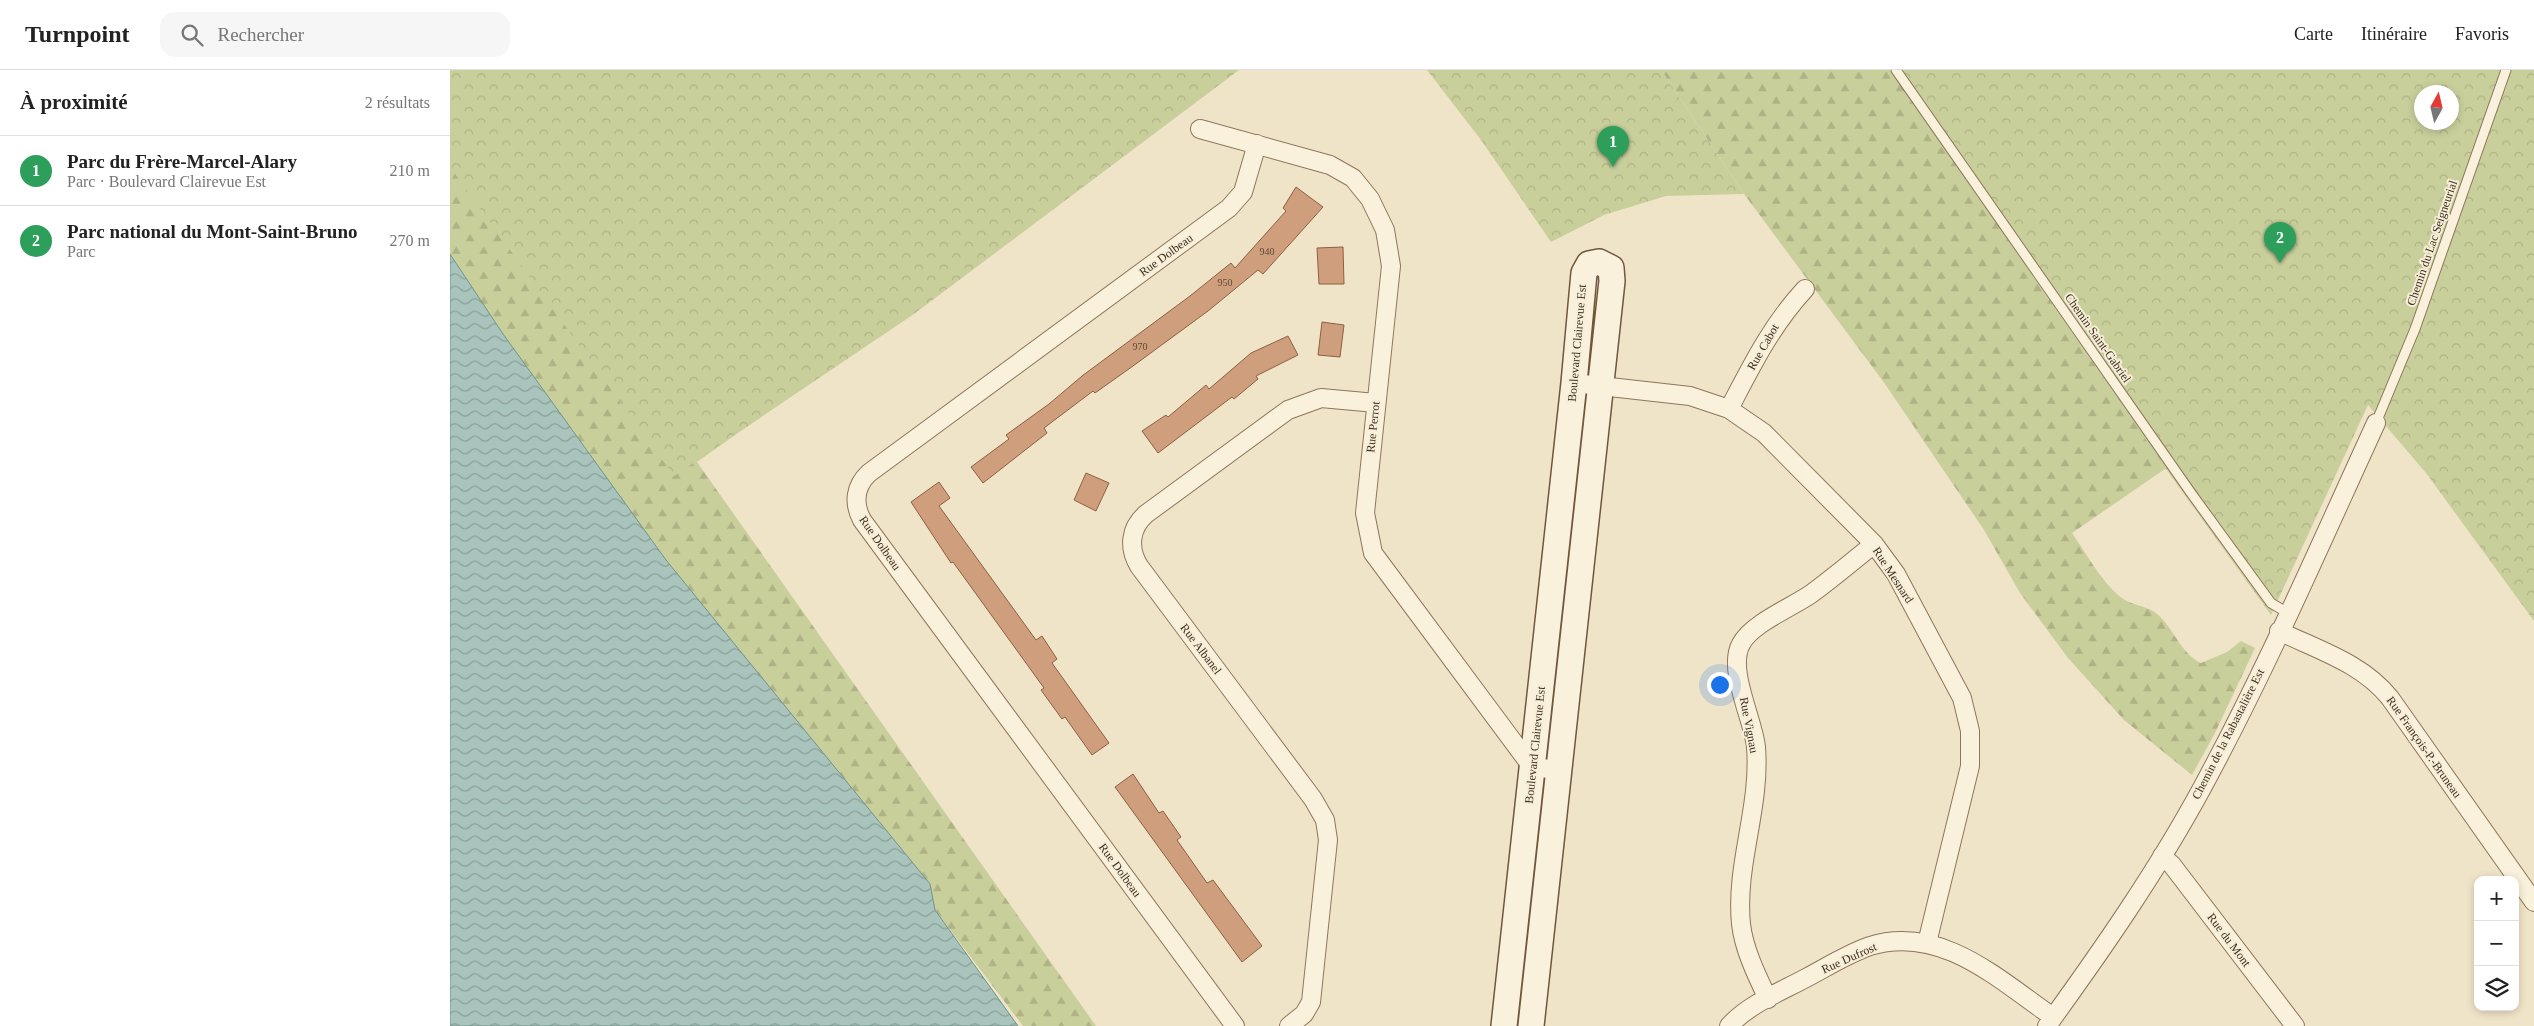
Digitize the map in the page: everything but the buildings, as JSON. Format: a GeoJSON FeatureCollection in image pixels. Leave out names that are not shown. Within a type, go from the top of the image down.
{"type":"FeatureCollection","features":[{"type":"Feature","properties":{"kind":"street","name":"Rue Perrot"},"geometry":{"type":"LineString","coordinates":[[1200,129],[1330,165],[1353,178],[1370,199],[1385,230],[1391,266],[1365,513],[1374,553],[1532,767]]}},
{"type":"Feature","properties":{"kind":"street","name":"Rue Dolbeau"},"geometry":{"type":"LineString","coordinates":[[1235,1026],[862,520],[857,509],[856,498],[861,482],[875,469],[1233,205],[1243,192],[1256,144]]}},
{"type":"Feature","properties":{"kind":"street","name":"Boulevard Clairevue Est"},"geometry":{"type":"LineString","coordinates":[[1504,1026],[1585,269],[1588,264],[1598,262],[1609,266],[1613,273],[1531,1026]]}},
{"type":"Feature","properties":{"kind":"street","name":"Rue Cabot"},"geometry":{"type":"LineString","coordinates":[[1729,409],[1763,343],[1783,313],[1805,289]]}},
{"type":"Feature","properties":{"kind":"street","name":"Rue Mesnard"},"geometry":{"type":"LineString","coordinates":[[1574,383],[1690,396],[1729,409],[1764,433],[1874,544],[1896,574],[1951,675],[1964,704],[1970,732],[1969,772],[1927,943]]}},
{"type":"Feature","properties":{"kind":"street","name":"Rue Albanel"},"geometry":{"type":"LineString","coordinates":[[1288,1026],[1304,1014],[1311,1002],[1328,840],[1325,820],[1313,799],[1138,564],[1133,554],[1132,538],[1138,522],[1146,514],[1288,410],[1321,398],[1376,403]]}},
{"type":"Feature","properties":{"kind":"street","name":"Chemin de la Rabastalière Est"},"geometry":{"type":"LineString","coordinates":[[2050,1022],[2109,938],[2162,856],[2213,766],[2288,613],[2376,423]]}},
{"type":"Feature","properties":{"kind":"street","name":"Rue Vignau"},"geometry":{"type":"LineString","coordinates":[[1768,999],[1758,977],[1742,926],[1741,879],[1756,781],[1756,746],[1737,665],[1738,648],[1744,638],[1752,631],[1811,594],[1874,544]]}},
{"type":"Feature","properties":{"kind":"street","name":"Rue François-P.-Bruneau"},"geometry":{"type":"LineString","coordinates":[[2279,631],[2352,666],[2377,683],[2390,698],[2534,902]]}},
{"type":"Feature","properties":{"kind":"street"},"geometry":{"type":"LineString","coordinates":[[1532,767],[1558,770]]}},
{"type":"Feature","properties":{"kind":"street","name":"Rue du Mont"},"geometry":{"type":"LineString","coordinates":[[2162,856],[2172,865],[2294,1026]]}},
{"type":"Feature","properties":{"kind":"street","name":"Rue Dufrost"},"geometry":{"type":"LineString","coordinates":[[1729,1026],[1742,1014],[1843,958],[1870,946],[1902,941],[1927,943],[1944,947],[1971,961],[2050,1022]]}},
{"type":"Feature","properties":{"kind":"lane","name":"Chemin Saint-Gabriel"},"geometry":{"type":"LineString","coordinates":[[1896,70],[2191,493],[2271,602],[2288,613]]}},
{"type":"Feature","properties":{"kind":"lane","name":"Chemin du Lac Seigneurial"},"geometry":{"type":"LineString","coordinates":[[2376,423],[2415,329],[2506,70]]}},
{"type":"Feature","properties":{"kind":"green space"},"geometry":{"type":"Polygon","coordinates":[[[450,70],[910,311],[697,462],[1096,1026],[1023,1026],[935,910],[930,884],[666,560],[503,334],[450,254],[450,70]]]}},
{"type":"Feature","properties":{"kind":"green space"},"geometry":{"type":"Polygon","coordinates":[[[450,70],[1239,70],[914,314],[674,476],[450,167],[450,70]]]}},
{"type":"Feature","properties":{"kind":"green space"},"geometry":{"type":"Polygon","coordinates":[[[1427,70],[1661,70],[1744,194],[1666,196],[1604,215],[1551,242],[1481,140],[1427,70]]]}},
{"type":"Feature","properties":{"kind":"green space"},"geometry":{"type":"Polygon","coordinates":[[[1661,70],[2496,70],[2393,413],[2368,403],[2178,460],[2072,533],[2110,587],[2125,600],[2150,609],[2157,614],[2168,626],[2182,647],[2194,659],[2201,663],[2227,652],[2241,641],[2255,648],[2215,733],[2192,775],[2124,720],[2068,658],[2020,593],[1984,530],[1885,384],[1744,194],[1661,70]]]}},
{"type":"Feature","properties":{"kind":"green space"},"geometry":{"type":"Polygon","coordinates":[[[1893,70],[2534,70],[2534,621],[2426,473],[2368,405],[2271,615],[2166,469],[1893,70]]]}},
{"type":"Feature","properties":{"kind":"water"},"geometry":{"type":"Polygon","coordinates":[[[450,254],[503,334],[666,560],[930,884],[935,910],[1018,1026],[450,1026],[450,254]]]}},
{"type":"Feature","properties":{"kind":"place","name":"Parc du Frère-Marcel-Alary"},"geometry":{"type":"Point","coordinates":[1613,167]}},
{"type":"Feature","properties":{"kind":"place","name":"Parc national du Mont-Saint-Bruno"},"geometry":{"type":"Point","coordinates":[2280,263]}}]}
